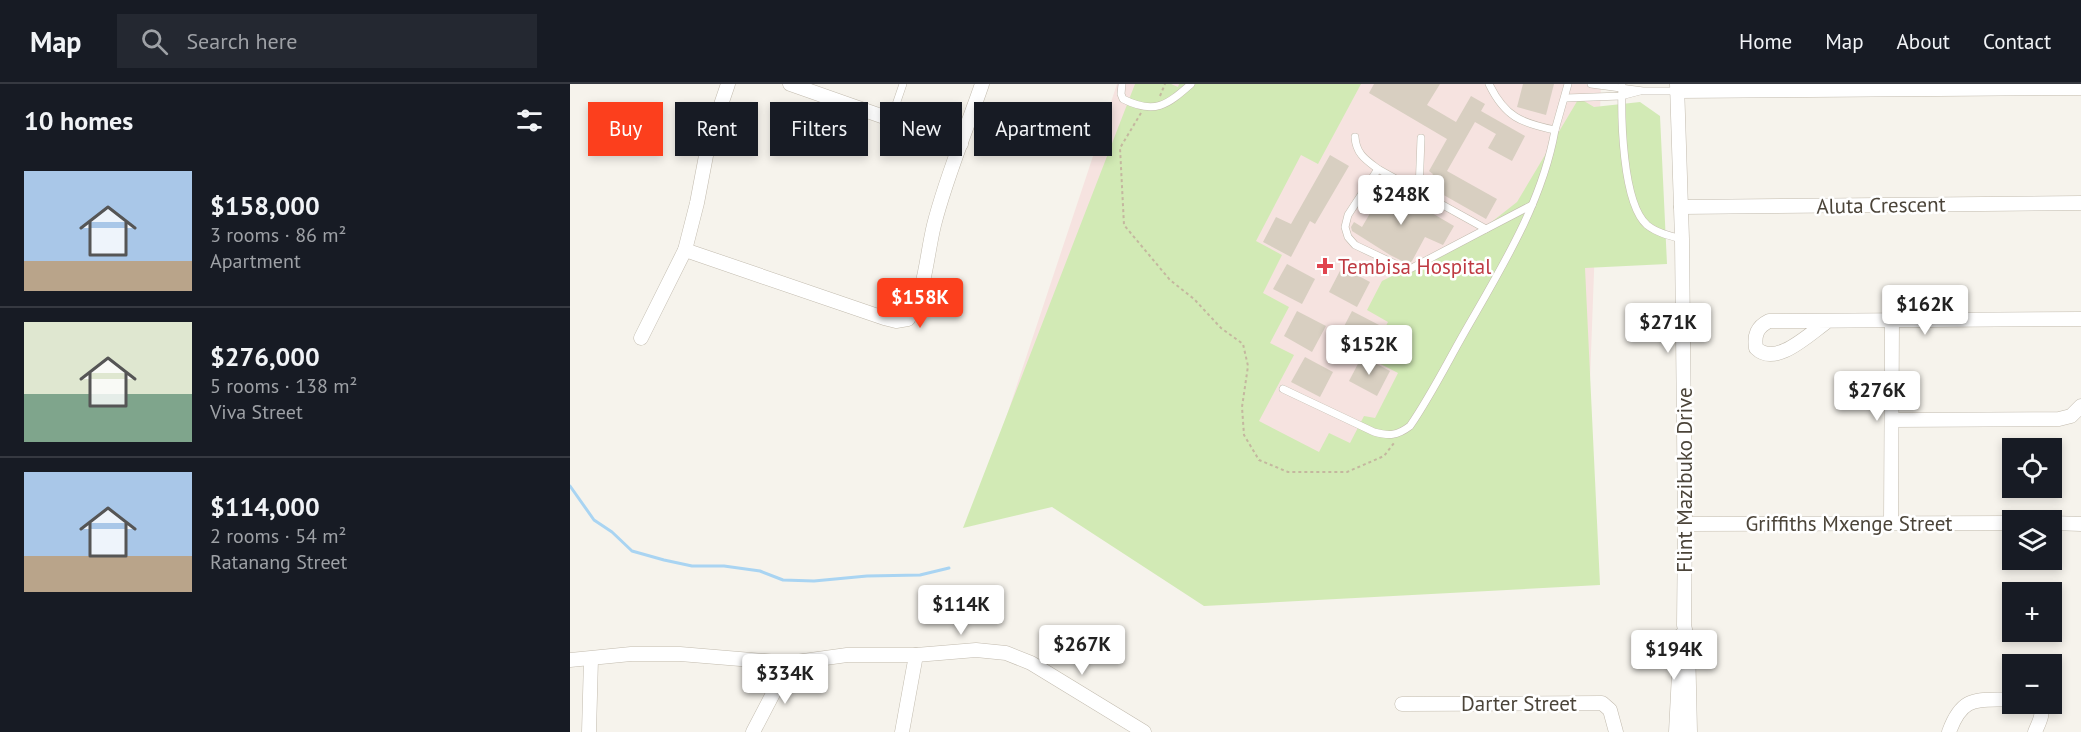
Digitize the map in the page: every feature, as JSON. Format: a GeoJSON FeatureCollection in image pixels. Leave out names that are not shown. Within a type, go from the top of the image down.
{"type":"FeatureCollection","features":[{"type":"Feature","properties":{"kind":"street"},"geometry":{"type":"LineString","coordinates":[[641,338],[685,250],[709,140],[728,84]]}},
{"type":"Feature","properties":{"kind":"street"},"geometry":{"type":"LineString","coordinates":[[790,84],[880,115]]}},
{"type":"Feature","properties":{"kind":"street"},"geometry":{"type":"LineString","coordinates":[[962,141],[982,84]]}},
{"type":"Feature","properties":{"kind":"street"},"geometry":{"type":"LineString","coordinates":[[1677,88],[2081,88]]}},
{"type":"Feature","properties":{"kind":"street","name":"Flint Mazibuko Drive"},"geometry":{"type":"LineString","coordinates":[[1677,88],[1682,239],[1684,625],[1688,643],[1690,732]]}},
{"type":"Feature","properties":{"kind":"street"},"geometry":{"type":"LineString","coordinates":[[685,250],[884,318],[903,321],[908,319],[918,302],[924,282],[934,225],[957,156]]}},
{"type":"Feature","properties":{"kind":"street","name":"Aluta Crescent"},"geometry":{"type":"LineString","coordinates":[[1681,207],[2081,203]]}},
{"type":"Feature","properties":{"kind":"street"},"geometry":{"type":"LineString","coordinates":[[1828,321],[1797,343],[1774,355],[1762,353],[1756,348],[1756,333],[1761,325],[1769,321],[2081,319]]}},
{"type":"Feature","properties":{"kind":"street"},"geometry":{"type":"LineString","coordinates":[[1891,523],[1893,320]]}},
{"type":"Feature","properties":{"kind":"street"},"geometry":{"type":"LineString","coordinates":[[1892,420],[2059,419],[2071,416],[2081,406]]}},
{"type":"Feature","properties":{"kind":"street","name":"Griffiths Mxenge Street"},"geometry":{"type":"LineString","coordinates":[[1685,524],[2002,523]]}},
{"type":"Feature","properties":{"kind":"street"},"geometry":{"type":"LineString","coordinates":[[2062,523],[2081,524]]}},
{"type":"Feature","properties":{"kind":"street","name":"Flint Mazibuko Drive"},"geometry":{"type":"LineString","coordinates":[[1676,732],[1680,636],[1684,625]]}},
{"type":"Feature","properties":{"kind":"street"},"geometry":{"type":"LineString","coordinates":[[570,660],[631,654],[680,654],[789,663],[847,655],[916,655],[976,650],[1006,653],[1031,663],[1144,732]]}},
{"type":"Feature","properties":{"kind":"street"},"geometry":{"type":"LineString","coordinates":[[902,732],[916,655]]}},
{"type":"Feature","properties":{"kind":"street"},"geometry":{"type":"LineString","coordinates":[[590,732],[591,659]]}},
{"type":"Feature","properties":{"kind":"street"},"geometry":{"type":"LineString","coordinates":[[754,732],[789,663]]}},
{"type":"Feature","properties":{"kind":"street"},"geometry":{"type":"LineString","coordinates":[[1949,732],[1954,718],[1965,704],[1973,701],[2002,700]]}},
{"type":"Feature","properties":{"kind":"street","name":"Darter Street"},"geometry":{"type":"LineString","coordinates":[[1402,704],[1602,704],[1610,710],[1616,732]]}},
{"type":"Feature","properties":{"kind":"street"},"geometry":{"type":"LineString","coordinates":[[2035,732],[2042,714]]}},
{"type":"Feature","properties":{"kind":"lane"},"geometry":{"type":"LineString","coordinates":[[897,102],[903,84]]}},
{"type":"Feature","properties":{"kind":"lane"},"geometry":{"type":"LineString","coordinates":[[1122,84],[1123,99],[1155,108],[1167,103],[1191,84]]}},
{"type":"Feature","properties":{"kind":"lane"},"geometry":{"type":"LineString","coordinates":[[1489,84],[1507,111],[1520,122],[1555,130]]}},
{"type":"Feature","properties":{"kind":"lane"},"geometry":{"type":"LineString","coordinates":[[1283,389],[1374,432],[1389,436],[1401,433],[1410,426],[1491,287],[1533,205],[1545,174],[1568,84]]}},
{"type":"Feature","properties":{"kind":"lane"},"geometry":{"type":"LineString","coordinates":[[1591,84],[1622,86],[1643,91]]}},
{"type":"Feature","properties":{"kind":"lane"},"geometry":{"type":"LineString","coordinates":[[1622,86],[1621,131],[1629,184],[1640,217],[1659,232],[1682,239]]}},
{"type":"Feature","properties":{"kind":"lane"},"geometry":{"type":"LineString","coordinates":[[1566,98],[1621,96],[1643,91],[1677,88]]}},
{"type":"Feature","properties":{"kind":"lane"},"geometry":{"type":"LineString","coordinates":[[1355,137],[1357,150],[1364,159],[1378,169],[1486,229]]}},
{"type":"Feature","properties":{"kind":"lane"},"geometry":{"type":"LineString","coordinates":[[1419,191],[1421,138]]}},
{"type":"Feature","properties":{"kind":"lane"},"geometry":{"type":"LineString","coordinates":[[1378,169],[1348,215],[1345,227],[1348,237],[1355,245],[1408,270],[1533,205]]}},
{"type":"Feature","properties":{"kind":"path"},"geometry":{"type":"LineString","coordinates":[[1165,84],[1156,102],[1145,107],[1120,148],[1124,225],[1170,280],[1194,298],[1221,328],[1243,344],[1248,366],[1242,406],[1244,435],[1259,460],[1288,472],[1347,472],[1384,456],[1401,433]]}},
{"type":"Feature","properties":{"kind":"shaded area","name":"Tembisa Hospital"},"geometry":{"type":"Polygon","coordinates":[[[1117,84],[1601,84],[1583,568],[996,448],[1093,156],[1112,156],[1111,102],[1117,84]]]}},
{"type":"Feature","properties":{"kind":"green space","name":"Tembisa Hospital"},"geometry":{"type":"Polygon","coordinates":[[[1135,84],[1171,84],[1178,87],[1179,84],[1361,84],[1318,164],[1301,155],[1256,241],[1282,255],[1263,293],[1289,307],[1270,343],[1294,355],[1259,421],[1319,452],[1329,433],[1350,443],[1364,416],[1375,418],[1398,373],[1369,358],[1388,322],[1367,310],[1382,281],[1475,235],[1517,202],[1579,98],[1594,107],[1640,102],[1660,116],[1667,264],[1585,268],[1600,585],[1204,606],[1052,507],[963,528],[1107,156],[1112,156],[1112,143],[1135,84]]]}},
{"type":"Feature","properties":{"kind":"building"},"geometry":{"type":"Polygon","coordinates":[[[1374,84],[1440,84],[1427,105],[1456,122],[1471,96],[1485,104],[1481,111],[1525,136],[1512,161],[1488,148],[1496,134],[1475,122],[1447,171],[1497,199],[1486,219],[1426,185],[1433,174],[1429,171],[1447,139],[1369,93],[1374,84]]]}},
{"type":"Feature","properties":{"kind":"building"},"geometry":{"type":"Polygon","coordinates":[[[1523,84],[1554,84],[1546,115],[1517,107],[1523,84]]]}},
{"type":"Feature","properties":{"kind":"building"},"geometry":{"type":"Polygon","coordinates":[[[1330,155],[1349,166],[1315,224],[1310,221],[1291,257],[1263,242],[1276,217],[1291,224],[1330,155]]]}},
{"type":"Feature","properties":{"kind":"building"},"geometry":{"type":"Polygon","coordinates":[[[1386,186],[1454,226],[1443,245],[1425,237],[1408,264],[1352,231],[1351,227],[1354,222],[1362,227],[1386,186]]]}},
{"type":"Feature","properties":{"kind":"building"},"geometry":{"type":"Polygon","coordinates":[[[1287,264],[1315,279],[1302,304],[1273,289],[1287,264]]]}},
{"type":"Feature","properties":{"kind":"building"},"geometry":{"type":"Polygon","coordinates":[[[1342,267],[1370,282],[1357,307],[1329,292],[1342,267]]]}},
{"type":"Feature","properties":{"kind":"building"},"geometry":{"type":"Polygon","coordinates":[[[1297,311],[1326,326],[1312,352],[1284,336],[1297,311]]]}},
{"type":"Feature","properties":{"kind":"building"},"geometry":{"type":"Polygon","coordinates":[[[1352,311],[1381,326],[1367,351],[1339,336],[1352,311]]]}},
{"type":"Feature","properties":{"kind":"building"},"geometry":{"type":"Polygon","coordinates":[[[1362,356],[1390,371],[1377,396],[1349,381],[1362,356]]]}},
{"type":"Feature","properties":{"kind":"building"},"geometry":{"type":"Polygon","coordinates":[[[1305,357],[1333,372],[1320,397],[1291,382],[1305,357]]]}},
{"type":"Feature","properties":{"kind":"waterway"},"geometry":{"type":"LineString","coordinates":[[570,486],[594,520],[612,532],[632,551],[664,560],[692,566],[724,566],[760,571],[783,580],[814,581],[867,576],[920,575],[949,568]]}},
{"type":"Feature","properties":{"kind":"place","name":"Tembisa Hospital"},"geometry":{"type":"Point","coordinates":[1325,266]}}]}
